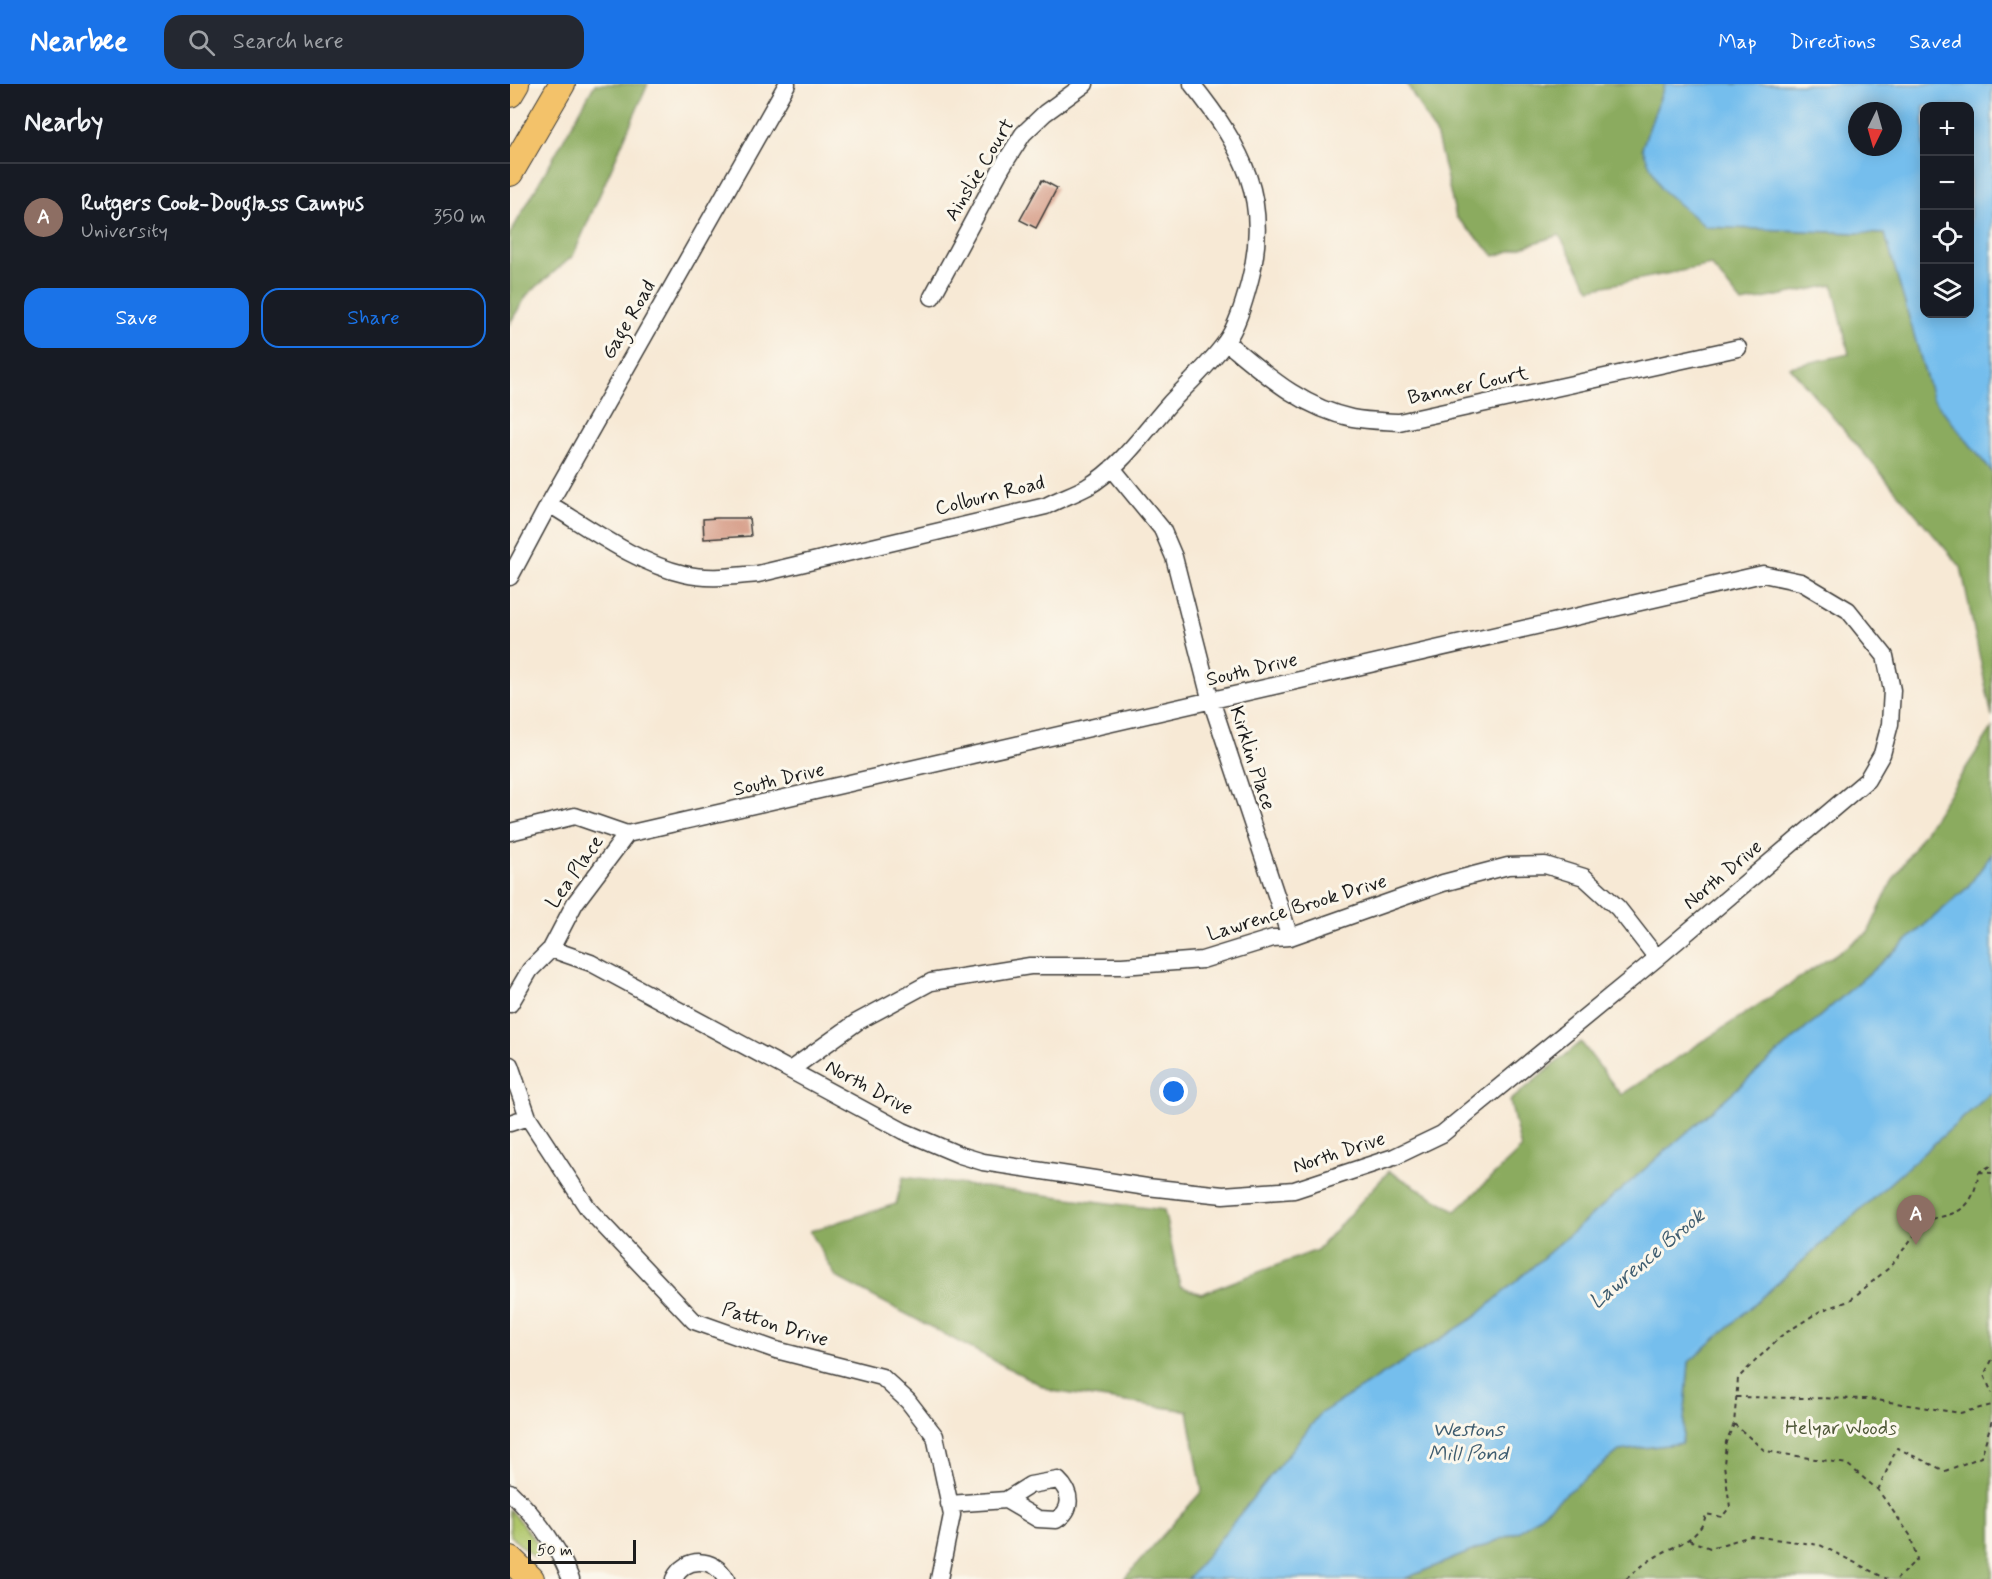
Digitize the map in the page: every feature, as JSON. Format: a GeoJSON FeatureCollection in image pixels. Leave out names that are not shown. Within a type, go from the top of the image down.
{"type":"FeatureCollection","features":[{"type":"Feature","properties":{"kind":"highway"},"geometry":{"type":"LineString","coordinates":[[510,94],[516,84]]}},
{"type":"Feature","properties":{"kind":"highway"},"geometry":{"type":"LineString","coordinates":[[510,173],[562,84]]}},
{"type":"Feature","properties":{"kind":"highway"},"geometry":{"type":"LineString","coordinates":[[510,1559],[531,1579]]}},
{"type":"Feature","properties":{"kind":"street","name":"Gage Road"},"geometry":{"type":"LineString","coordinates":[[510,577],[787,84]]}},
{"type":"Feature","properties":{"kind":"street","name":"Ainslie Court"},"geometry":{"type":"LineString","coordinates":[[932,297],[1002,167],[1023,134],[1085,84]]}},
{"type":"Feature","properties":{"kind":"street","name":"Colburn Road"},"geometry":{"type":"LineString","coordinates":[[549,504],[650,562],[684,574],[716,578],[758,574],[1046,506],[1088,486],[1112,468],[1226,342],[1245,298],[1252,272],[1257,238],[1256,197],[1244,161],[1218,116],[1192,84]]}},
{"type":"Feature","properties":{"kind":"street","name":"Banner Court"},"geometry":{"type":"LineString","coordinates":[[1226,342],[1286,390],[1330,412],[1353,418],[1399,422],[1738,348]]}},
{"type":"Feature","properties":{"kind":"street","name":"Kirklin Place"},"geometry":{"type":"LineString","coordinates":[[1112,468],[1162,530],[1174,557],[1211,701],[1290,937]]}},
{"type":"Feature","properties":{"kind":"street","name":"South Drive"},"geometry":{"type":"LineString","coordinates":[[627,834],[1762,574],[1801,582],[1848,610],[1868,636]]}},
{"type":"Feature","properties":{"kind":"street","name":"North Drive"},"geometry":{"type":"LineString","coordinates":[[551,949],[591,963],[903,1131],[960,1155],[983,1161],[1147,1187],[1224,1195],[1294,1190],[1394,1157],[1442,1134],[1658,958],[1867,780],[1882,754],[1890,724],[1892,690],[1885,656],[1868,636]]}},
{"type":"Feature","properties":{"kind":"street","name":"Lea Place"},"geometry":{"type":"LineString","coordinates":[[510,832],[575,816],[627,834],[575,903],[551,949],[530,970],[510,1004]]}},
{"type":"Feature","properties":{"kind":"street","name":"Lawrence Brook Drive"},"geometry":{"type":"LineString","coordinates":[[790,1070],[857,1022],[931,982],[1030,966],[1122,966],[1202,960],[1273,938],[1290,937],[1443,883],[1508,866],[1545,865],[1584,877],[1618,908],[1658,958]]}},
{"type":"Feature","properties":{"kind":"street","name":"Patton Drive"},"geometry":{"type":"LineString","coordinates":[[510,1065],[528,1117],[589,1210],[694,1321],[776,1350],[882,1377],[908,1401],[935,1436],[952,1515],[939,1579]]}},
{"type":"Feature","properties":{"kind":"street"},"geometry":{"type":"LineString","coordinates":[[510,1123],[528,1117]]}},
{"type":"Feature","properties":{"kind":"street"},"geometry":{"type":"LineString","coordinates":[[510,1492],[547,1534],[563,1560],[571,1579]]}},
{"type":"Feature","properties":{"kind":"street"},"geometry":{"type":"LineString","coordinates":[[949,1504],[1006,1500]]}},
{"type":"Feature","properties":{"kind":"street"},"geometry":{"type":"LineString","coordinates":[[675,1579],[682,1568],[698,1562],[716,1566],[726,1579]]}},
{"type":"Feature","properties":{"kind":"path"},"geometry":{"type":"LineString","coordinates":[[1979,1172],[1992,1165]]}},
{"type":"Feature","properties":{"kind":"path"},"geometry":{"type":"LineString","coordinates":[[1979,1172],[1992,1173]]}},
{"type":"Feature","properties":{"kind":"path"},"geometry":{"type":"LineString","coordinates":[[1626,1579],[1656,1556],[1689,1540],[1704,1524],[1706,1514],[1722,1517],[1730,1507],[1724,1465],[1726,1442],[1734,1424],[1738,1378],[1781,1336],[1820,1311],[1849,1301],[1890,1267],[1926,1220],[1955,1215],[1967,1206],[1975,1194],[1979,1172]]}},
{"type":"Feature","properties":{"kind":"path"},"geometry":{"type":"LineString","coordinates":[[1992,1360],[1984,1375],[1992,1393]]}},
{"type":"Feature","properties":{"kind":"path"},"geometry":{"type":"LineString","coordinates":[[1736,1397],[1870,1399],[1960,1413],[1992,1405]]}},
{"type":"Feature","properties":{"kind":"path"},"geometry":{"type":"LineString","coordinates":[[1878,1490],[1897,1448],[1945,1472],[1981,1457],[1992,1420]]}},
{"type":"Feature","properties":{"kind":"path"},"geometry":{"type":"LineString","coordinates":[[1734,1424],[1765,1451],[1847,1464],[1878,1490],[1910,1535],[1917,1560],[1897,1579]]}},
{"type":"Feature","properties":{"kind":"path"},"geometry":{"type":"LineString","coordinates":[[1689,1540],[1710,1548],[1751,1536],[1820,1545],[1887,1579]]}},
{"type":"Feature","properties":{"kind":"green space"},"geometry":{"type":"Polygon","coordinates":[[[595,84],[648,84],[573,256],[527,295],[510,323],[510,234],[595,84]]]}},
{"type":"Feature","properties":{"kind":"green space"},"geometry":{"type":"Polygon","coordinates":[[[1407,84],[1665,84],[1642,148],[1706,227],[1885,234],[1932,397],[1992,472],[1992,717],[1961,567],[1790,367],[1849,354],[1833,285],[1742,303],[1711,265],[1590,289],[1559,235],[1495,256],[1456,217],[1437,137],[1407,84]]]}},
{"type":"Feature","properties":{"kind":"green space"},"geometry":{"type":"Polygon","coordinates":[[[1992,728],[1992,854],[1967,888],[1474,1318],[1321,1413],[1188,1579],[1124,1579],[1202,1491],[1188,1411],[1052,1391],[836,1277],[810,1231],[896,1204],[903,1177],[1164,1210],[1180,1286],[1201,1294],[1317,1250],[1389,1171],[1456,1211],[1521,1149],[1510,1101],[1581,1042],[1621,1095],[1868,933],[1891,883],[1992,728]]]}},
{"type":"Feature","properties":{"kind":"green space","name":"Helyar Woods"},"geometry":{"type":"Polygon","coordinates":[[[1992,1092],[1992,1579],[1404,1579],[1520,1531],[1619,1451],[1682,1443],[1689,1362],[1992,1092]]]}},
{"type":"Feature","properties":{"kind":"green space"},"geometry":{"type":"Polygon","coordinates":[[[510,1509],[545,1553],[533,1556],[510,1536],[510,1509]]]}},
{"type":"Feature","properties":{"kind":"water"},"geometry":{"type":"Polygon","coordinates":[[[1665,84],[1992,84],[1992,472],[1932,397],[1885,234],[1706,227],[1661,189],[1642,148],[1665,84]]]}},
{"type":"Feature","properties":{"kind":"water","name":"Westons Mill Pond"},"geometry":{"type":"Polygon","coordinates":[[[1992,854],[1992,1092],[1689,1362],[1682,1443],[1619,1451],[1520,1531],[1404,1579],[1188,1579],[1321,1413],[1474,1318],[1967,888],[1992,854]]]}},
{"type":"Feature","properties":{"kind":"building"},"geometry":{"type":"Polygon","coordinates":[[[1042,180],[1057,188],[1036,228],[1020,220],[1042,180]]]}},
{"type":"Feature","properties":{"kind":"building"},"geometry":{"type":"Polygon","coordinates":[[[749,518],[751,536],[704,539],[703,519],[749,518]]]}},
{"type":"Feature","properties":{"kind":"place","name":"Rutgers Cook-Douglass Campus"},"geometry":{"type":"Point","coordinates":[1916,1245]}},
{"type":"Feature","properties":{"kind":"water label","name":"Lawrence Brook"},"geometry":{"type":"Point","coordinates":[1647,1259]}}]}
